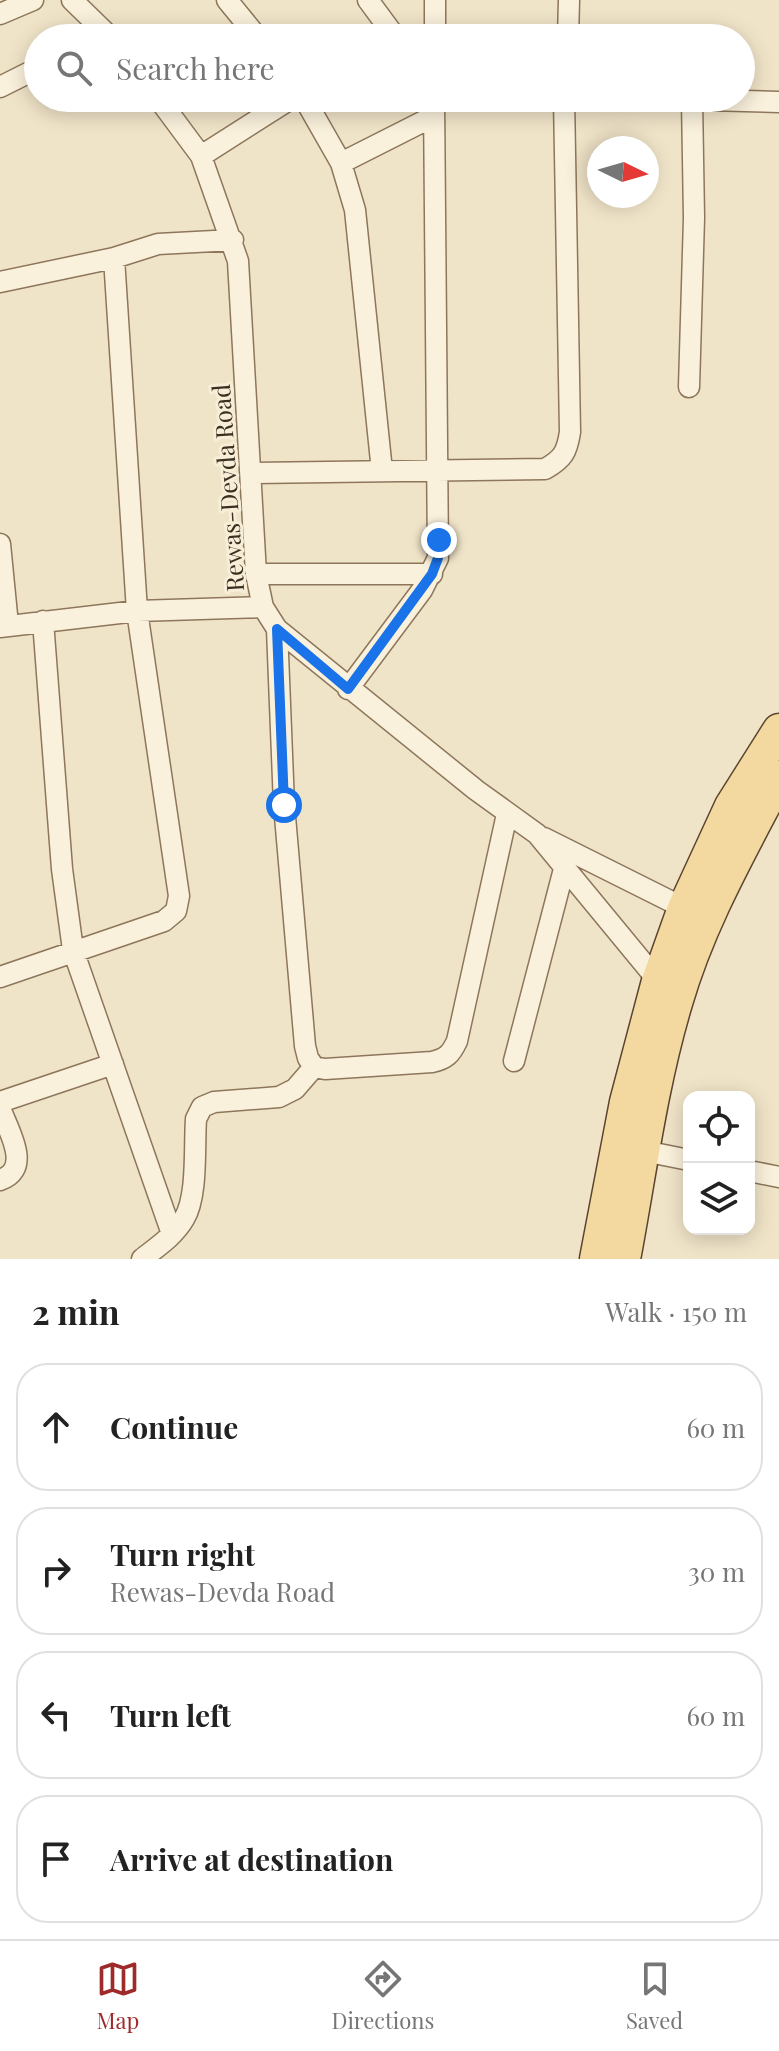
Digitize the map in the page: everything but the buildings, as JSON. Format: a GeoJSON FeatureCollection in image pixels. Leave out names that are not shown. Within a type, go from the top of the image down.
{"type":"FeatureCollection","features":[{"type":"Feature","properties":{"kind":"main road"},"geometry":{"type":"LineString","coordinates":[[596,1259],[631,1149],[654,1097],[667,992],[731,806],[779,730]]}},
{"type":"Feature","properties":{"kind":"main road"},"geometry":{"type":"LineString","coordinates":[[695,914],[779,777]]}},
{"type":"Feature","properties":{"kind":"main road"},"geometry":{"type":"LineString","coordinates":[[624,1259],[631,1149]]}},
{"type":"Feature","properties":{"kind":"street"},"geometry":{"type":"LineString","coordinates":[[0,14],[33,0]]}},
{"type":"Feature","properties":{"kind":"street"},"geometry":{"type":"LineString","coordinates":[[72,0],[94,24]]}},
{"type":"Feature","properties":{"kind":"street"},"geometry":{"type":"LineString","coordinates":[[227,0],[247,24]]}},
{"type":"Feature","properties":{"kind":"street"},"geometry":{"type":"LineString","coordinates":[[368,0],[386,24]]}},
{"type":"Feature","properties":{"kind":"street"},"geometry":{"type":"LineString","coordinates":[[435,0],[435,24]]}},
{"type":"Feature","properties":{"kind":"street"},"geometry":{"type":"LineString","coordinates":[[568,24],[569,0]]}},
{"type":"Feature","properties":{"kind":"street"},"geometry":{"type":"LineString","coordinates":[[0,87],[24,75]]}},
{"type":"Feature","properties":{"kind":"street"},"geometry":{"type":"LineString","coordinates":[[755,101],[779,102]]}},
{"type":"Feature","properties":{"kind":"street","name":"Rewas-Devda Road"},"geometry":{"type":"LineString","coordinates":[[168,112],[201,156],[238,261],[256,574],[263,607],[277,629],[348,689],[537,834],[667,992]]}},
{"type":"Feature","properties":{"kind":"street"},"geometry":{"type":"LineString","coordinates":[[201,156],[270,112]]}},
{"type":"Feature","properties":{"kind":"street"},"geometry":{"type":"LineString","coordinates":[[312,112],[341,163],[355,210],[382,471]]}},
{"type":"Feature","properties":{"kind":"street"},"geometry":{"type":"LineString","coordinates":[[341,163],[426,112]]}},
{"type":"Feature","properties":{"kind":"street"},"geometry":{"type":"LineString","coordinates":[[348,689],[432,574],[438,558],[434,112]]}},
{"type":"Feature","properties":{"kind":"street"},"geometry":{"type":"LineString","coordinates":[[250,473],[545,469],[559,461],[567,450],[570,432],[564,112]]}},
{"type":"Feature","properties":{"kind":"street"},"geometry":{"type":"LineString","coordinates":[[689,387],[694,218],[692,112]]}},
{"type":"Feature","properties":{"kind":"street"},"geometry":{"type":"LineString","coordinates":[[0,282],[114,258],[158,244],[233,240]]}},
{"type":"Feature","properties":{"kind":"street"},"geometry":{"type":"LineString","coordinates":[[0,977],[164,921],[176,911],[179,896],[137,611],[114,258]]}},
{"type":"Feature","properties":{"kind":"street"},"geometry":{"type":"LineString","coordinates":[[0,544],[4,626],[137,611],[263,607]]}},
{"type":"Feature","properties":{"kind":"street"},"geometry":{"type":"LineString","coordinates":[[256,574],[432,574]]}},
{"type":"Feature","properties":{"kind":"street"},"geometry":{"type":"LineString","coordinates":[[43,621],[62,869],[73,950],[172,1234]]}},
{"type":"Feature","properties":{"kind":"street"},"geometry":{"type":"LineString","coordinates":[[277,629],[284,805],[305,1046],[314,1067],[325,1069],[432,1062],[443,1060],[452,1052],[507,814]]}},
{"type":"Feature","properties":{"kind":"street"},"geometry":{"type":"LineString","coordinates":[[537,834],[695,914]]}},
{"type":"Feature","properties":{"kind":"street"},"geometry":{"type":"LineString","coordinates":[[514,1061],[564,869]]}},
{"type":"Feature","properties":{"kind":"street"},"geometry":{"type":"LineString","coordinates":[[0,1102],[113,1064]]}},
{"type":"Feature","properties":{"kind":"street"},"geometry":{"type":"LineString","coordinates":[[142,1259],[172,1234],[185,1218],[191,1199],[196,1119],[202,1107],[214,1102],[279,1097],[295,1089],[314,1067]]}},
{"type":"Feature","properties":{"kind":"street"},"geometry":{"type":"LineString","coordinates":[[0,1108],[18,1158],[17,1168],[9,1177],[0,1180]]}},
{"type":"Feature","properties":{"kind":"street"},"geometry":{"type":"LineString","coordinates":[[631,1149],[683,1159]]}},
{"type":"Feature","properties":{"kind":"street"},"geometry":{"type":"LineString","coordinates":[[755,1172],[779,1177]]}},
{"type":"Feature","properties":{"kind":"route"},"geometry":{"type":"LineString","coordinates":[[284,805],[277,629],[348,689],[432,574],[438,558],[439,540]]}}]}
